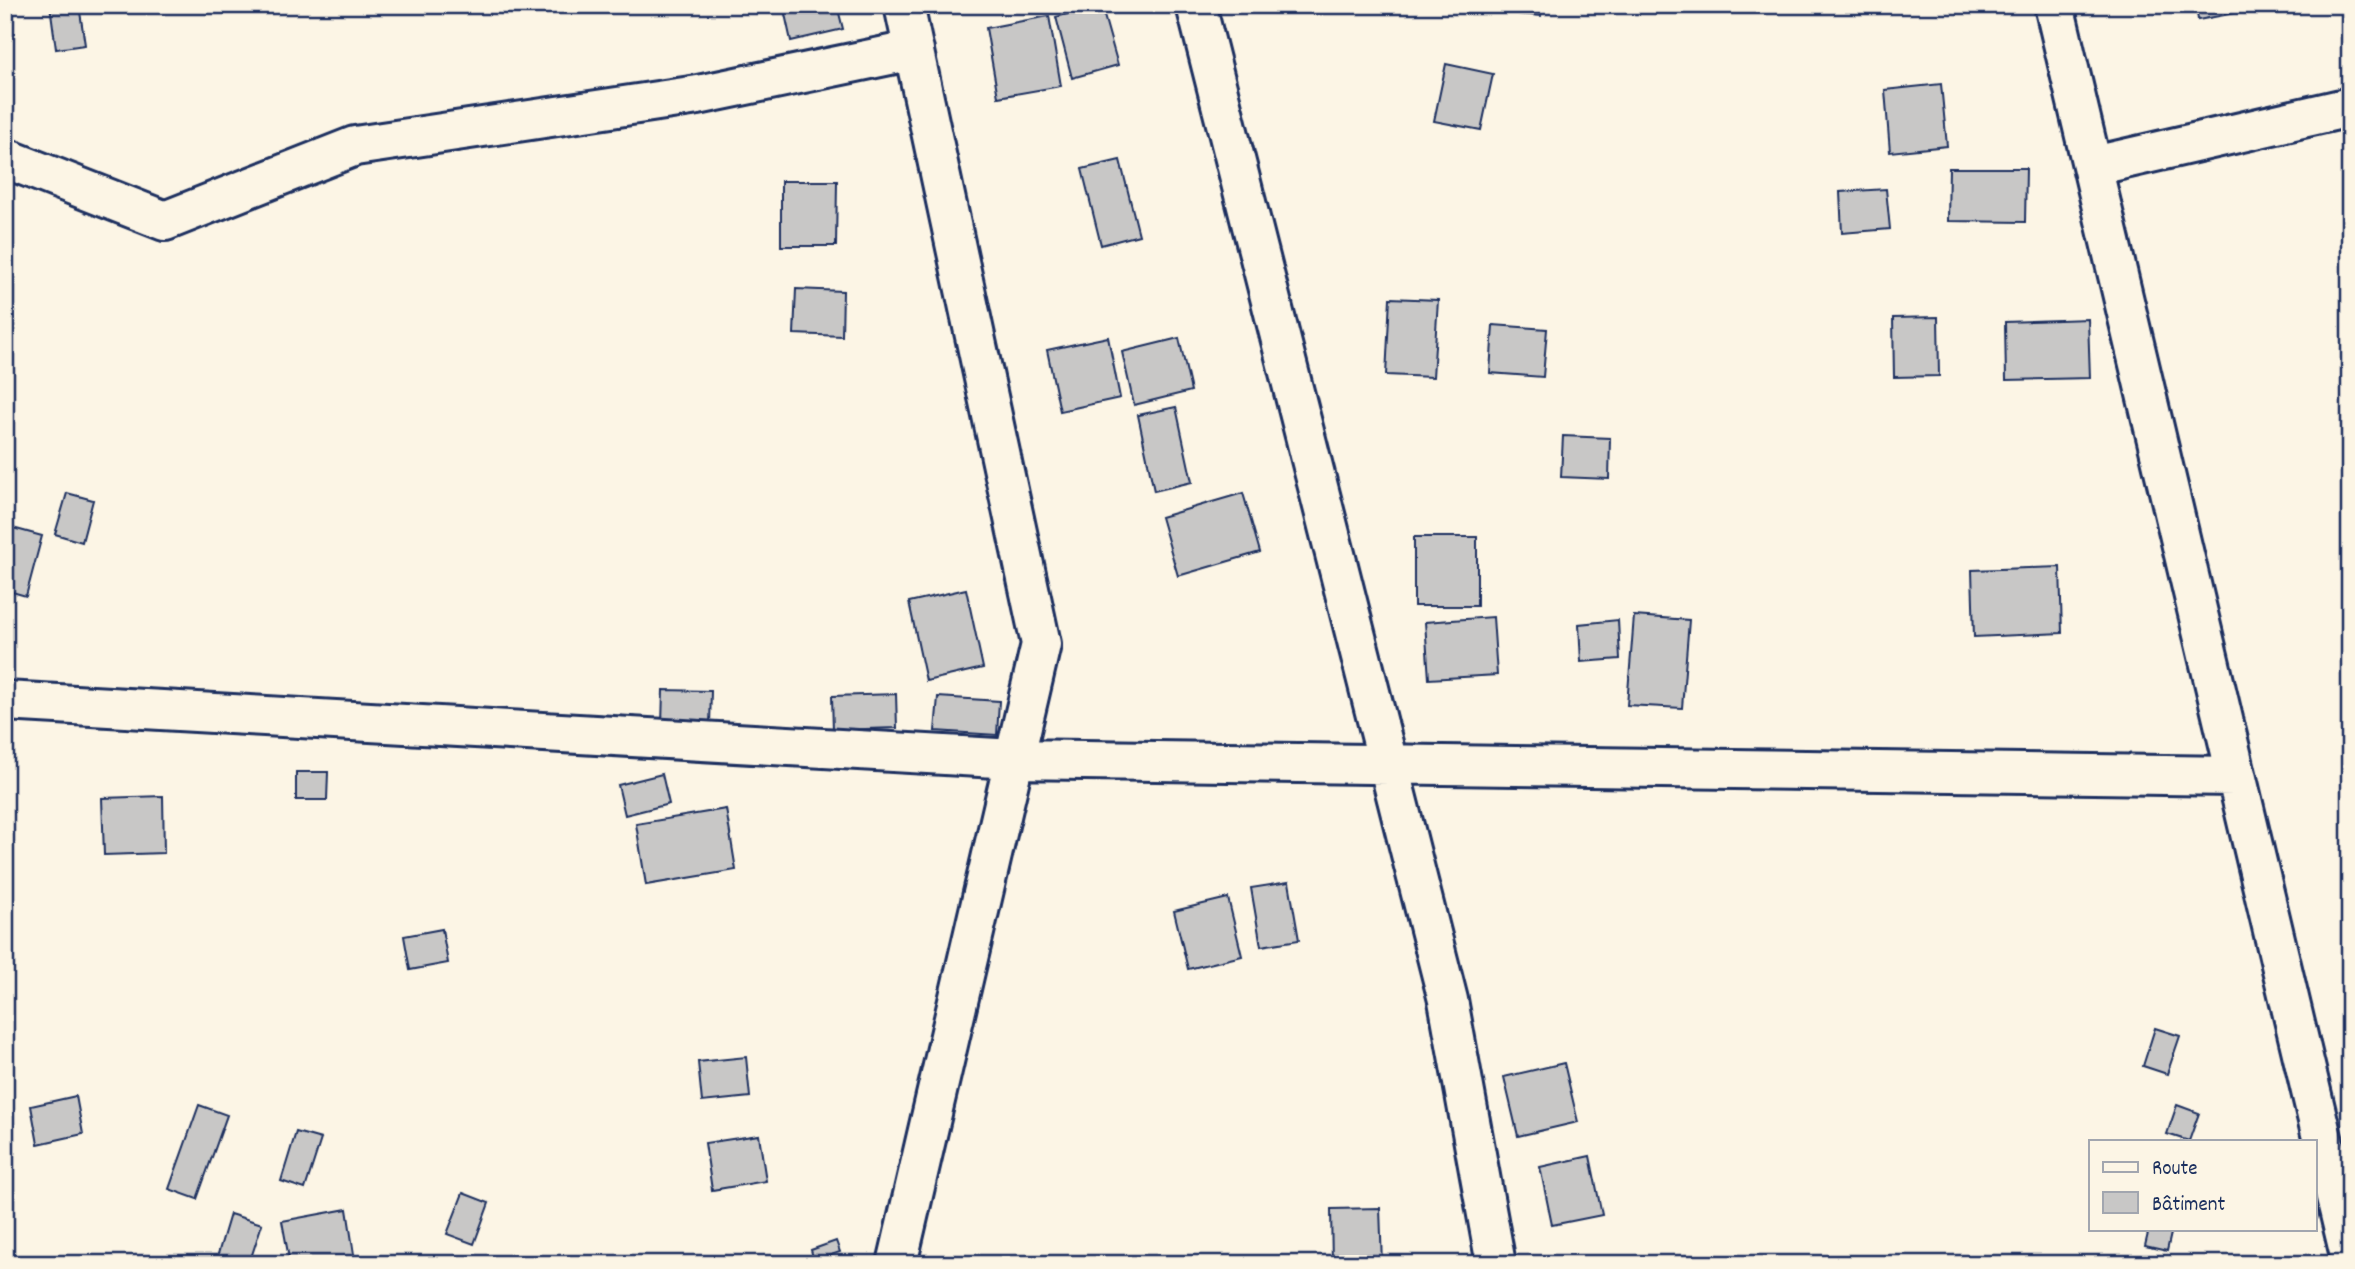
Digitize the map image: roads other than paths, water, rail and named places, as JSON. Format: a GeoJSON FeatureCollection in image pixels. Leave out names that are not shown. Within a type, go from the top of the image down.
{"type":"FeatureCollection","features":[{"type":"Feature","properties":{"kind":"street"},"geometry":{"type":"LineString","coordinates":[[897,1264],[1041,644],[904,5]]}},
{"type":"Feature","properties":{"kind":"street"},"geometry":{"type":"LineString","coordinates":[[1196,5],[1448,1000],[1496,1264]]}},
{"type":"Feature","properties":{"kind":"street"},"geometry":{"type":"LineString","coordinates":[[2054,5],[2094,166],[2234,776],[2350,1256]]}},
{"type":"Feature","properties":{"kind":"street"},"geometry":{"type":"LineString","coordinates":[[5,158],[165,221],[355,146],[698,95],[914,50]]}},
{"type":"Feature","properties":{"kind":"street"},"geometry":{"type":"LineString","coordinates":[[2094,166],[2350,107]]}},
{"type":"Feature","properties":{"kind":"street"},"geometry":{"type":"LineString","coordinates":[[5,701],[1014,759],[2234,776]]}}]}
